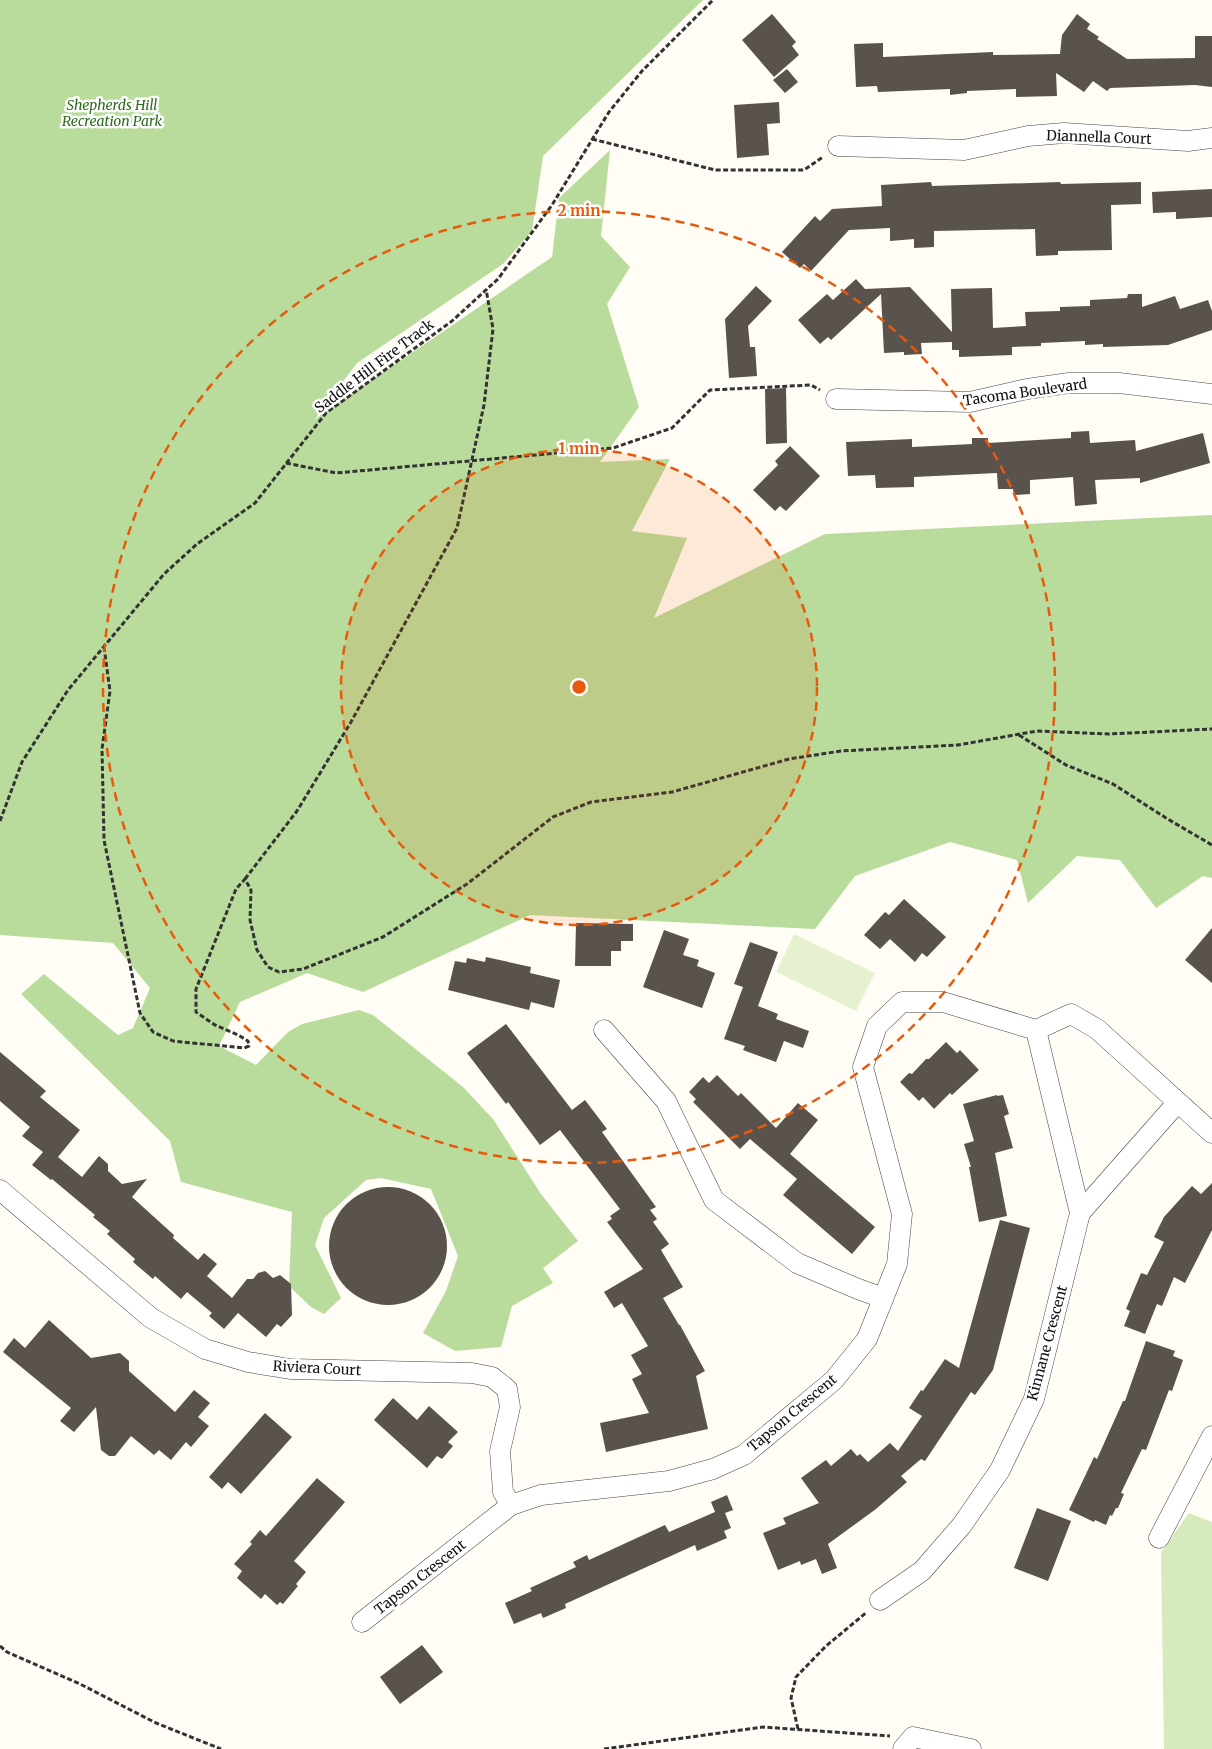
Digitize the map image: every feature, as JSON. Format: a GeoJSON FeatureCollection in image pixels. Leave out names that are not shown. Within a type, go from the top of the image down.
{"type":"FeatureCollection","features":[{"type":"Feature","properties":{"kind":"street","name":"Diannella Court"},"geometry":{"type":"LineString","coordinates":[[838,146],[964,150],[1028,136],[1064,133],[1188,142],[1212,138]]}},
{"type":"Feature","properties":{"kind":"street","name":"Tacoma Boulevard"},"geometry":{"type":"LineString","coordinates":[[836,398],[970,402],[1027,389],[1070,383],[1119,383],[1212,394]]}},
{"type":"Feature","properties":{"kind":"street","name":"Tapson Crescent"},"geometry":{"type":"LineString","coordinates":[[362,1622],[511,1505],[542,1496],[669,1481],[712,1469],[744,1455],[834,1380],[867,1339],[897,1264],[902,1214],[864,1067],[876,1026],[902,1002],[943,1002],[1036,1030]]}},
{"type":"Feature","properties":{"kind":"street"},"geometry":{"type":"LineString","coordinates":[[1036,1030],[1071,1014],[1097,1029],[1212,1133]]}},
{"type":"Feature","properties":{"kind":"street"},"geometry":{"type":"LineString","coordinates":[[604,1030],[666,1101],[714,1200],[797,1263],[883,1298]]}},
{"type":"Feature","properties":{"kind":"street","name":"Kinnane Crescent"},"geometry":{"type":"LineString","coordinates":[[880,1600],[922,1571],[962,1525],[1000,1470],[1034,1399],[1080,1213],[1036,1030]]}},
{"type":"Feature","properties":{"kind":"street","name":"Kinnane Crescent"},"geometry":{"type":"LineString","coordinates":[[1080,1213],[1177,1103]]}},
{"type":"Feature","properties":{"kind":"street","name":"Riviera Court"},"geometry":{"type":"LineString","coordinates":[[0,1190],[150,1318],[205,1349],[248,1362],[290,1369],[472,1373],[492,1377],[507,1389],[510,1407],[500,1450],[503,1492],[511,1505]]}},
{"type":"Feature","properties":{"kind":"street"},"geometry":{"type":"LineString","coordinates":[[1159,1538],[1212,1436]]}},
{"type":"Feature","properties":{"kind":"street"},"geometry":{"type":"LineString","coordinates":[[908,1743],[971,1749]]}},
{"type":"Feature","properties":{"kind":"path","name":"Saddle Hill Fire Track"},"geometry":{"type":"LineString","coordinates":[[0,821],[22,762],[68,690],[164,574],[197,544],[255,502],[326,413],[452,321],[498,279],[552,205],[609,112],[642,71],[713,0]]}},
{"type":"Feature","properties":{"kind":"path"},"geometry":{"type":"LineString","coordinates":[[592,140],[715,170],[804,170],[838,146]]}},
{"type":"Feature","properties":{"kind":"path"},"geometry":{"type":"LineString","coordinates":[[104,647],[110,691],[102,749],[104,840],[140,1013],[153,1032],[173,1042],[244,1048],[249,1046],[248,1041],[215,1025],[196,1012],[196,989],[236,889],[297,811],[351,722],[457,528],[484,405],[493,329],[486,290]]}},
{"type":"Feature","properties":{"kind":"path"},"geometry":{"type":"LineString","coordinates":[[286,463],[336,473],[613,448],[672,428],[710,390],[811,385],[836,398]]}},
{"type":"Feature","properties":{"kind":"path"},"geometry":{"type":"LineString","coordinates":[[245,879],[250,890],[250,920],[257,950],[268,967],[279,972],[303,969],[383,937],[468,884],[553,816],[591,802],[672,792],[789,759],[841,751],[958,745],[1037,731],[1109,734],[1212,729]]}},
{"type":"Feature","properties":{"kind":"path"},"geometry":{"type":"LineString","coordinates":[[1019,734],[1066,764],[1113,784],[1212,845]]}},
{"type":"Feature","properties":{"kind":"path"},"geometry":{"type":"LineString","coordinates":[[798,1729],[791,1698],[796,1677],[826,1646],[880,1600]]}},
{"type":"Feature","properties":{"kind":"path"},"geometry":{"type":"LineString","coordinates":[[0,1646],[7,1652],[80,1684],[156,1723],[221,1749]]}},
{"type":"Feature","properties":{"kind":"path"},"geometry":{"type":"LineString","coordinates":[[604,1749],[763,1727],[798,1729],[908,1743]]}},
{"type":"Feature","properties":{"kind":"green space","name":"Shepherds Hill Recreation Park"},"geometry":{"type":"Polygon","coordinates":[[[0,0],[703,0],[543,156],[532,231],[503,264],[357,363],[315,419],[552,257],[559,198],[610,150],[601,236],[630,267],[607,304],[639,407],[600,462],[670,459],[632,531],[687,538],[654,618],[825,534],[1212,515],[1212,878],[1203,876],[1156,908],[1120,860],[1077,856],[1028,903],[1017,860],[950,842],[855,876],[815,929],[530,915],[363,992],[307,973],[240,1002],[219,1046],[256,1065],[288,1032],[302,1024],[359,1010],[373,1015],[463,1087],[493,1119],[541,1194],[578,1241],[543,1268],[553,1283],[512,1306],[501,1347],[455,1351],[423,1333],[446,1291],[458,1256],[431,1189],[381,1178],[366,1180],[324,1218],[315,1245],[341,1298],[324,1314],[311,1307],[289,1286],[292,1212],[181,1182],[170,1141],[21,994],[44,974],[118,1035],[133,1028],[150,988],[113,943],[0,935],[0,0]]]}},
{"type":"Feature","properties":{"kind":"green space"},"geometry":{"type":"Polygon","coordinates":[[[794,934],[875,973],[856,1011],[776,972],[794,934]]]}},
{"type":"Feature","properties":{"kind":"green space"},"geometry":{"type":"Polygon","coordinates":[[[1189,1513],[1212,1522],[1212,1749],[1164,1749],[1161,1552],[1189,1513]]]}},
{"type":"Feature","properties":{"kind":"building"},"geometry":{"type":"Polygon","coordinates":[[[772,14],[796,42],[792,46],[799,55],[774,77],[742,40],[772,14]]]}},
{"type":"Feature","properties":{"kind":"building"},"geometry":{"type":"Polygon","coordinates":[[[1077,14],[1090,24],[1087,29],[1099,37],[1097,39],[1127,59],[1195,58],[1195,36],[1212,36],[1212,87],[1195,85],[1110,88],[1107,91],[1093,81],[1084,92],[1056,73],[1057,96],[1016,97],[1016,89],[967,91],[967,93],[950,95],[950,89],[878,92],[877,86],[856,87],[854,44],[883,43],[883,57],[993,52],[993,55],[1060,54],[1062,35],[1077,14]]]}},
{"type":"Feature","properties":{"kind":"building"},"geometry":{"type":"Polygon","coordinates":[[[787,69],[798,82],[785,93],[773,80],[787,69]]]}},
{"type":"Feature","properties":{"kind":"building"},"geometry":{"type":"Polygon","coordinates":[[[779,102],[780,123],[767,124],[769,155],[737,158],[734,105],[779,102]]]}},
{"type":"Feature","properties":{"kind":"building"},"geometry":{"type":"Polygon","coordinates":[[[931,182],[932,186],[1060,182],[1061,184],[1141,182],[1141,204],[1111,205],[1112,250],[1058,251],[1058,255],[1036,256],[1035,229],[934,231],[934,247],[914,248],[914,239],[890,241],[890,228],[849,230],[811,271],[804,264],[800,268],[782,252],[815,216],[820,221],[832,209],[882,206],[881,185],[931,182]]]}},
{"type":"Feature","properties":{"kind":"building"},"geometry":{"type":"Polygon","coordinates":[[[1212,189],[1212,217],[1176,219],[1176,212],[1153,213],[1152,192],[1212,189]]]}},
{"type":"Feature","properties":{"kind":"building"},"geometry":{"type":"Polygon","coordinates":[[[856,279],[865,289],[910,287],[952,332],[951,289],[992,288],[993,328],[1026,326],[1025,312],[1060,311],[1060,307],[1090,306],[1090,300],[1127,298],[1128,294],[1142,294],[1142,307],[1175,296],[1180,309],[1208,300],[1212,311],[1212,330],[1168,345],[1103,347],[1103,344],[1085,345],[1085,341],[1041,343],[1041,346],[1012,347],[1012,355],[959,357],[959,350],[952,350],[952,342],[921,343],[922,354],[904,355],[904,352],[884,353],[881,294],[831,340],[828,337],[820,344],[798,320],[827,294],[833,300],[856,279]]]}},
{"type":"Feature","properties":{"kind":"building"},"geometry":{"type":"Polygon","coordinates":[[[756,286],[772,301],[748,326],[750,347],[755,347],[757,376],[729,378],[725,319],[756,286]]]}},
{"type":"Feature","properties":{"kind":"building"},"geometry":{"type":"Polygon","coordinates":[[[786,388],[787,443],[766,444],[765,389],[786,388]]]}},
{"type":"Feature","properties":{"kind":"building"},"geometry":{"type":"Polygon","coordinates":[[[1089,431],[1090,443],[1135,440],[1136,451],[1203,433],[1210,463],[1140,483],[1140,478],[1095,480],[1097,504],[1075,506],[1073,477],[1030,480],[1030,494],[1014,495],[1013,489],[998,489],[997,473],[914,477],[914,487],[876,488],[875,475],[848,476],[846,442],[912,439],[912,447],[972,444],[972,438],[988,438],[988,443],[1071,438],[1071,432],[1089,431]]]}},
{"type":"Feature","properties":{"kind":"building"},"geometry":{"type":"Polygon","coordinates":[[[790,446],[820,476],[786,511],[780,506],[775,511],[753,490],[778,465],[775,461],[790,446]]]}},
{"type":"Feature","properties":{"kind":"building"},"geometry":{"type":"Polygon","coordinates":[[[904,899],[946,937],[927,957],[922,953],[915,962],[890,939],[880,949],[864,935],[885,912],[889,915],[904,899]]]}},
{"type":"Feature","properties":{"kind":"building"},"geometry":{"type":"Polygon","coordinates":[[[576,923],[633,924],[633,941],[621,941],[621,951],[611,951],[611,966],[575,966],[576,923]]]}},
{"type":"Feature","properties":{"kind":"building"},"geometry":{"type":"Polygon","coordinates":[[[1212,928],[1212,983],[1185,960],[1212,928]]]}},
{"type":"Feature","properties":{"kind":"building"},"geometry":{"type":"Polygon","coordinates":[[[664,930],[689,939],[683,955],[699,960],[697,966],[715,973],[702,1008],[643,987],[664,930]]]}},
{"type":"Feature","properties":{"kind":"building"},"geometry":{"type":"Polygon","coordinates":[[[750,942],[778,952],[758,1006],[778,1014],[776,1019],[809,1031],[803,1048],[784,1041],[776,1062],[743,1050],[745,1046],[724,1039],[743,987],[734,984],[750,942]]]}},
{"type":"Feature","properties":{"kind":"building"},"geometry":{"type":"Polygon","coordinates":[[[486,957],[531,967],[530,973],[560,980],[554,1008],[531,1002],[529,1010],[448,990],[455,961],[466,963],[467,958],[485,962],[486,957]]]}},
{"type":"Feature","properties":{"kind":"building"},"geometry":{"type":"Polygon","coordinates":[[[506,1024],[572,1110],[585,1100],[607,1129],[602,1132],[656,1207],[650,1210],[657,1219],[653,1222],[669,1244],[661,1250],[683,1287],[663,1298],[705,1371],[696,1376],[708,1429],[606,1452],[600,1423],[649,1413],[632,1379],[642,1374],[631,1355],[648,1346],[622,1303],[614,1308],[604,1292],[643,1269],[607,1222],[612,1219],[610,1216],[620,1209],[560,1130],[540,1145],[508,1102],[506,1104],[467,1053],[506,1024]]]}},
{"type":"Feature","properties":{"kind":"building"},"geometry":{"type":"Polygon","coordinates":[[[946,1042],[957,1053],[960,1050],[979,1070],[952,1095],[950,1093],[934,1109],[923,1097],[919,1101],[900,1082],[909,1073],[912,1074],[946,1042]]]}},
{"type":"Feature","properties":{"kind":"building"},"geometry":{"type":"Polygon","coordinates":[[[0,1052],[46,1091],[40,1097],[80,1130],[58,1157],[82,1177],[99,1156],[108,1164],[108,1171],[122,1184],[147,1179],[132,1197],[174,1235],[173,1238],[198,1260],[204,1253],[217,1264],[207,1276],[232,1298],[247,1279],[253,1279],[258,1273],[265,1271],[273,1278],[280,1275],[291,1284],[292,1315],[281,1327],[277,1324],[266,1337],[238,1313],[224,1329],[209,1316],[212,1313],[187,1292],[181,1299],[155,1276],[153,1279],[133,1262],[135,1259],[107,1234],[110,1231],[93,1217],[95,1215],[32,1165],[43,1152],[22,1136],[30,1127],[0,1101],[0,1052]]]}},
{"type":"Feature","properties":{"kind":"building"},"geometry":{"type":"Polygon","coordinates":[[[717,1075],[738,1096],[741,1093],[776,1128],[798,1103],[818,1120],[790,1154],[875,1227],[852,1254],[783,1195],[797,1179],[750,1139],[740,1149],[693,1102],[696,1099],[689,1092],[703,1077],[709,1083],[717,1075]]]}},
{"type":"Feature","properties":{"kind":"building"},"geometry":{"type":"Polygon","coordinates":[[[1003,1095],[1009,1114],[1004,1116],[1013,1148],[995,1153],[1007,1216],[979,1222],[969,1167],[971,1167],[964,1144],[974,1141],[963,1104],[1003,1095]]]}},
{"type":"Feature","properties":{"kind":"building"},"geometry":{"type":"Polygon","coordinates":[[[1212,1183],[1212,1230],[1185,1283],[1174,1277],[1162,1306],[1157,1304],[1145,1334],[1124,1326],[1130,1311],[1126,1309],[1141,1273],[1147,1275],[1164,1242],[1154,1237],[1164,1217],[1192,1186],[1201,1194],[1212,1183]]]}},
{"type":"Feature","properties":{"kind":"building"},"geometry":{"type":"Polygon","coordinates":[[[388,1187],[411,1192],[430,1204],[442,1223],[447,1246],[442,1269],[430,1288],[411,1300],[388,1305],[365,1300],[346,1288],[334,1269],[329,1246],[334,1223],[346,1204],[365,1192],[388,1187]]]}},
{"type":"Feature","properties":{"kind":"building"},"geometry":{"type":"Polygon","coordinates":[[[1000,1220],[1030,1228],[993,1370],[975,1395],[971,1392],[925,1461],[921,1459],[901,1476],[907,1482],[876,1509],[828,1544],[837,1568],[822,1574],[816,1559],[801,1565],[800,1561],[778,1570],[763,1533],[786,1524],[783,1518],[819,1503],[801,1478],[826,1460],[831,1466],[851,1449],[857,1456],[860,1454],[868,1462],[890,1443],[898,1451],[922,1416],[909,1408],[921,1390],[923,1391],[945,1359],[959,1368],[1000,1220]]]}},
{"type":"Feature","properties":{"kind":"building"},"geometry":{"type":"Polygon","coordinates":[[[49,1320],[91,1358],[120,1353],[129,1361],[129,1371],[175,1412],[194,1390],[210,1403],[198,1417],[209,1426],[191,1447],[186,1442],[171,1460],[159,1450],[154,1455],[131,1436],[115,1456],[109,1456],[101,1450],[96,1407],[74,1432],[60,1421],[71,1408],[3,1352],[14,1338],[25,1348],[49,1320]]]}},
{"type":"Feature","properties":{"kind":"building"},"geometry":{"type":"Polygon","coordinates":[[[1146,1341],[1175,1351],[1173,1356],[1183,1360],[1172,1391],[1169,1390],[1146,1450],[1142,1449],[1121,1493],[1124,1494],[1118,1508],[1116,1508],[1112,1516],[1110,1515],[1106,1525],[1095,1520],[1094,1522],[1069,1510],[1094,1457],[1097,1459],[1123,1401],[1125,1401],[1146,1341]]]}},
{"type":"Feature","properties":{"kind":"building"},"geometry":{"type":"Polygon","coordinates":[[[393,1398],[417,1420],[429,1406],[458,1432],[448,1442],[453,1446],[442,1459],[437,1456],[427,1468],[374,1420],[393,1398]]]}},
{"type":"Feature","properties":{"kind":"building"},"geometry":{"type":"Polygon","coordinates":[[[265,1413],[292,1437],[241,1494],[228,1482],[222,1489],[209,1477],[265,1413]]]}},
{"type":"Feature","properties":{"kind":"building"},"geometry":{"type":"Polygon","coordinates":[[[317,1478],[345,1502],[294,1561],[306,1572],[296,1584],[298,1586],[283,1604],[280,1602],[277,1605],[265,1594],[261,1599],[237,1578],[242,1571],[234,1564],[252,1544],[250,1542],[260,1530],[266,1536],[317,1478]]]}},
{"type":"Feature","properties":{"kind":"building"},"geometry":{"type":"Polygon","coordinates":[[[727,1495],[733,1510],[725,1513],[731,1528],[724,1531],[727,1538],[697,1551],[695,1545],[565,1604],[566,1608],[543,1618],[541,1613],[514,1624],[505,1603],[532,1591],[530,1588],[576,1567],[573,1562],[587,1555],[589,1560],[665,1525],[669,1532],[715,1512],[711,1502],[727,1495]]]}},
{"type":"Feature","properties":{"kind":"building"},"geometry":{"type":"Polygon","coordinates":[[[1037,1508],[1071,1521],[1048,1581],[1014,1568],[1037,1508]]]}},
{"type":"Feature","properties":{"kind":"building"},"geometry":{"type":"Polygon","coordinates":[[[422,1645],[443,1672],[400,1704],[380,1677],[422,1645]]]}}]}
